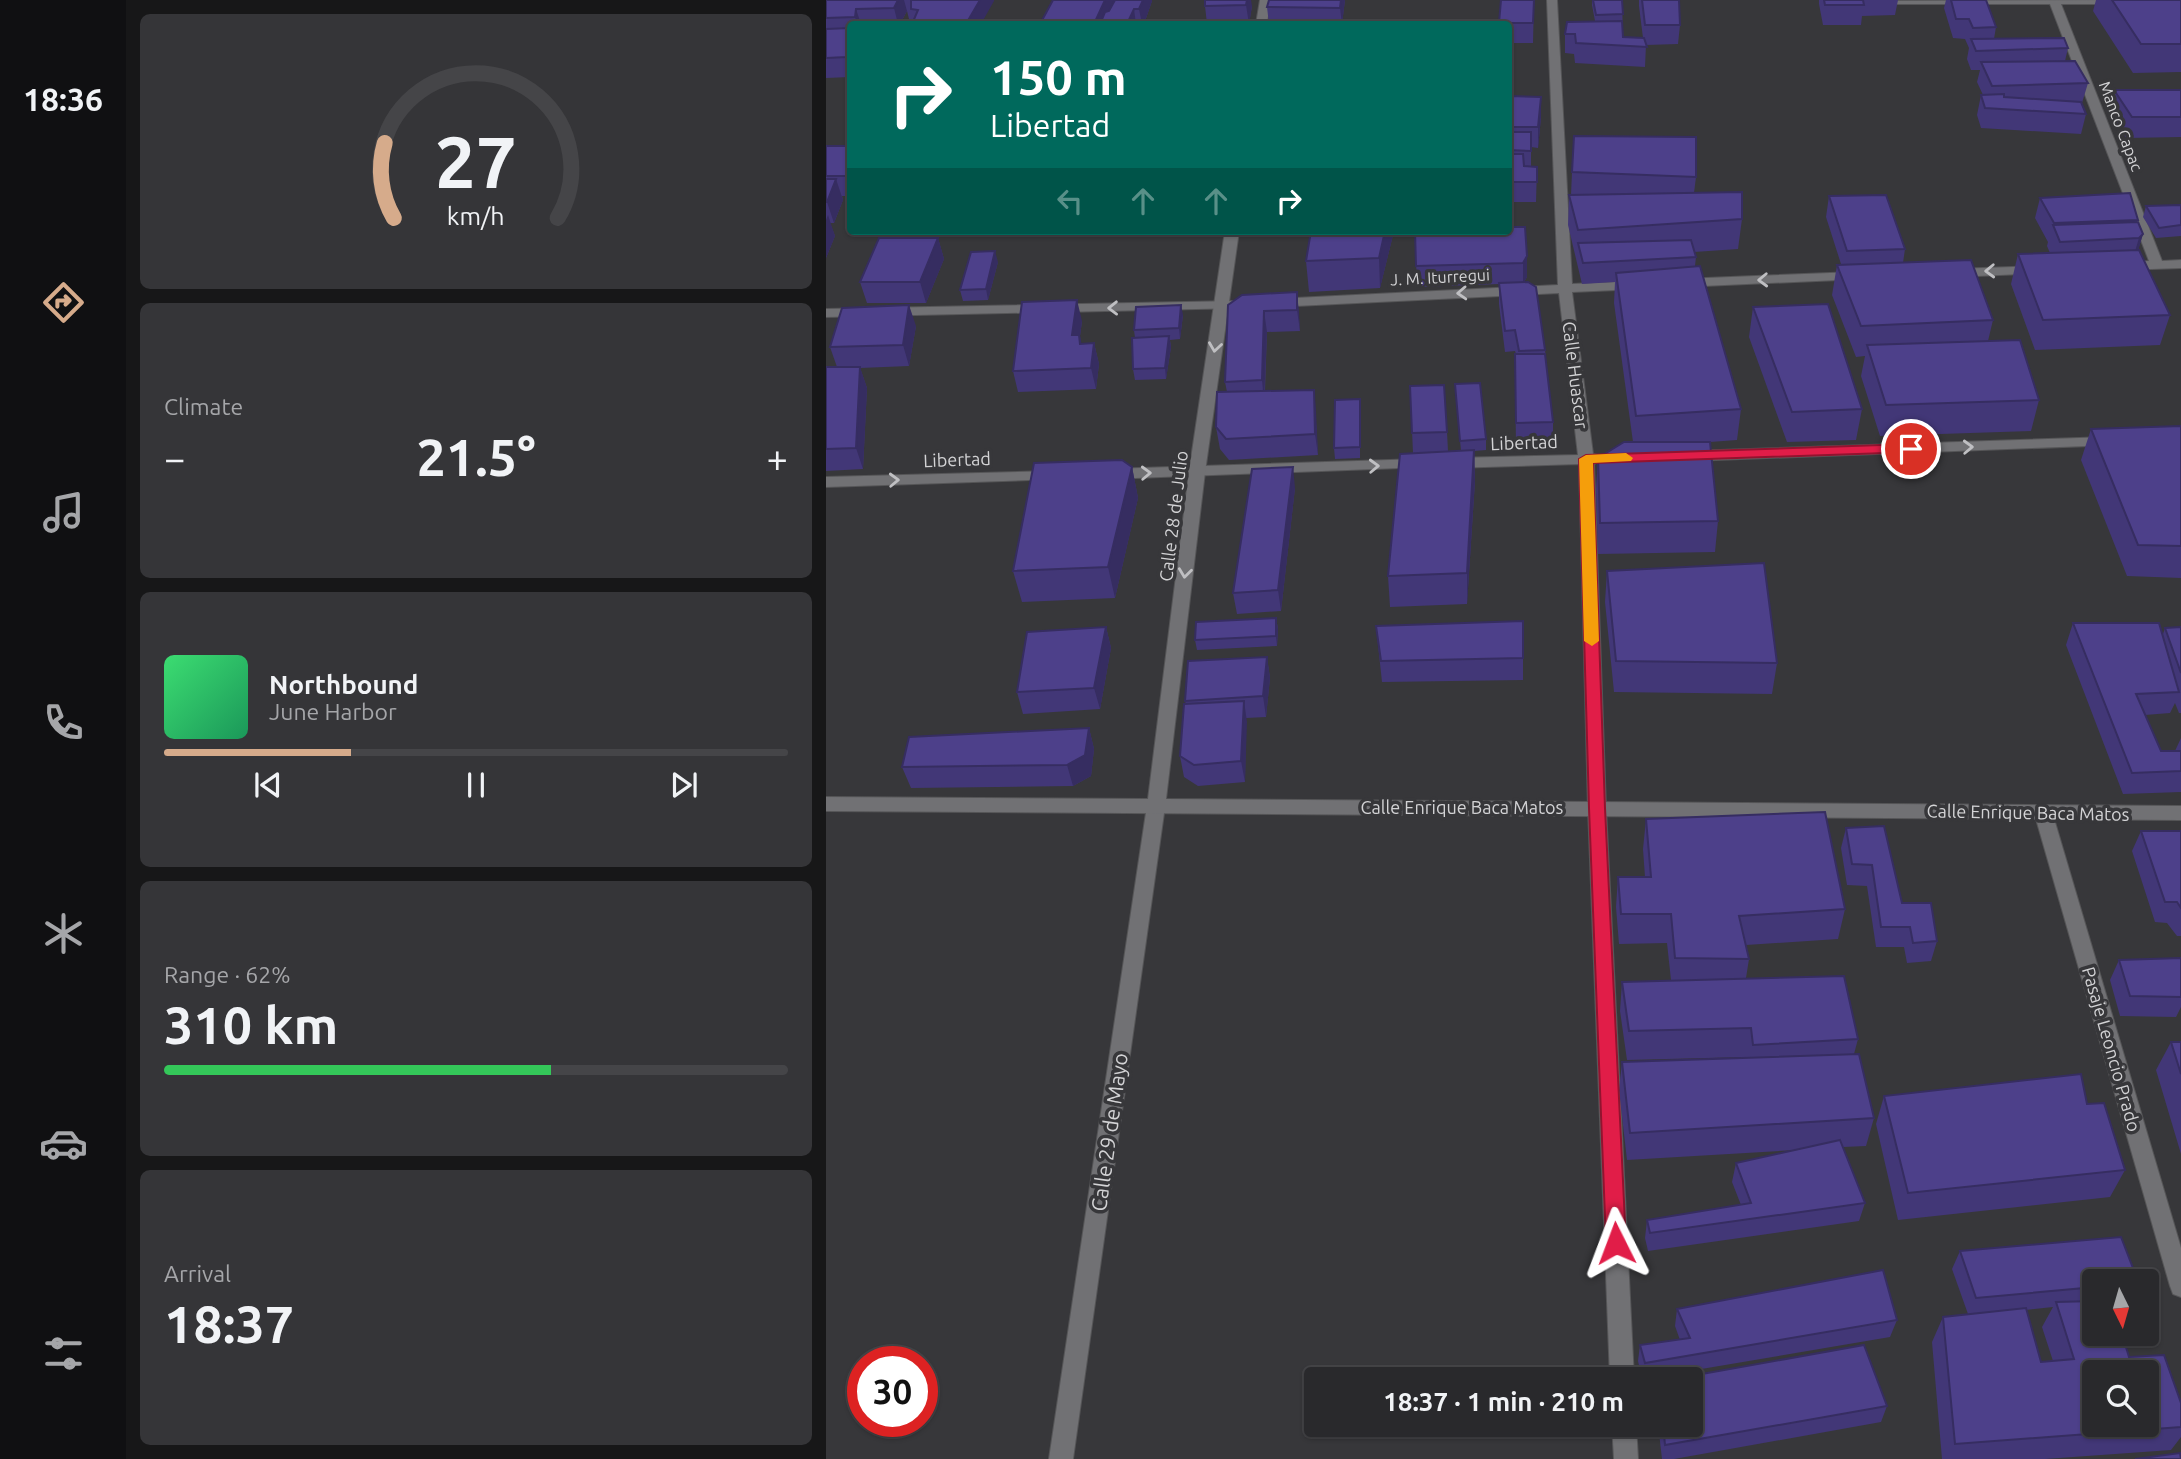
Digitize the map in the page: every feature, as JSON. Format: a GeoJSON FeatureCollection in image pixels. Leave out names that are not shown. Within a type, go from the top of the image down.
{"type":"FeatureCollection","features":[{"type":"Feature","properties":{"kind":"street"},"geometry":{"type":"LineString","coordinates":[[1262,21],[1265,0]]}},
{"type":"Feature","properties":{"kind":"street","name":"Calle Huascar"},"geometry":{"type":"LineString","coordinates":[[1552,0],[1564,287],[1586,459],[1597,808],[1621,1367]]}},
{"type":"Feature","properties":{"kind":"street"},"geometry":{"type":"LineString","coordinates":[[1864,0],[2125,1]]}},
{"type":"Feature","properties":{"kind":"street","name":"Manco Capac"},"geometry":{"type":"LineString","coordinates":[[2055,1],[2157,265]]}},
{"type":"Feature","properties":{"kind":"street","name":"Calle 28 de Julio"},"geometry":{"type":"LineString","coordinates":[[1156,806],[1197,472],[1231,235]]}},
{"type":"Feature","properties":{"kind":"street"},"geometry":{"type":"LineString","coordinates":[[2102,267],[2181,264]]}},
{"type":"Feature","properties":{"kind":"street"},"geometry":{"type":"LineString","coordinates":[[1936,273],[2046,269]]}},
{"type":"Feature","properties":{"kind":"street","name":"J. M. Iturregui"},"geometry":{"type":"LineString","coordinates":[[826,313],[1221,306],[1564,287],[1867,276]]}},
{"type":"Feature","properties":{"kind":"street"},"geometry":{"type":"LineString","coordinates":[[1669,456],[2126,442]]}},
{"type":"Feature","properties":{"kind":"street","name":"Libertad"},"geometry":{"type":"LineString","coordinates":[[826,482],[1614,458]]}},
{"type":"Feature","properties":{"kind":"street","name":"Calle Enrique Baca Matos"},"geometry":{"type":"LineString","coordinates":[[826,804],[2181,813]]}},
{"type":"Feature","properties":{"kind":"street","name":"Calle 29 de Mayo"},"geometry":{"type":"LineString","coordinates":[[1061,1459],[1156,806]]}},
{"type":"Feature","properties":{"kind":"street","name":"Pasaje Leoncio Prado"},"geometry":{"type":"LineString","coordinates":[[2043,812],[2181,1286]]}},
{"type":"Feature","properties":{"kind":"street"},"geometry":{"type":"LineString","coordinates":[[1625,1437],[1626,1459]]}},
{"type":"Feature","properties":{"kind":"building"},"geometry":{"type":"Polygon","coordinates":[[[826,0],[898,0],[894,8],[856,9],[855,17],[826,18],[826,0]]]}},
{"type":"Feature","properties":{"kind":"building"},"geometry":{"type":"Polygon","coordinates":[[[911,0],[980,0],[968,21],[913,21],[918,10],[911,9],[911,0]]]}},
{"type":"Feature","properties":{"kind":"building"},"geometry":{"type":"Polygon","coordinates":[[[1053,0],[1105,0],[1095,21],[1042,21],[1053,0]]]}},
{"type":"Feature","properties":{"kind":"building"},"geometry":{"type":"Polygon","coordinates":[[[1115,0],[1143,0],[1139,9],[1134,9],[1128,21],[1101,21],[1105,12],[1109,11],[1115,0]]]}},
{"type":"Feature","properties":{"kind":"building"},"geometry":{"type":"Polygon","coordinates":[[[1205,0],[1247,0],[1246,5],[1205,6],[1205,0]]]}},
{"type":"Feature","properties":{"kind":"building"},"geometry":{"type":"Polygon","coordinates":[[[1269,0],[1341,0],[1340,8],[1267,7],[1269,0]]]}},
{"type":"Feature","properties":{"kind":"building"},"geometry":{"type":"Polygon","coordinates":[[[1501,0],[1534,0],[1533,23],[1499,21],[1501,0]]]}},
{"type":"Feature","properties":{"kind":"building"},"geometry":{"type":"Polygon","coordinates":[[[1593,0],[1622,0],[1623,14],[1596,15],[1593,0]]]}},
{"type":"Feature","properties":{"kind":"building"},"geometry":{"type":"Polygon","coordinates":[[[1642,0],[1679,0],[1680,25],[1645,25],[1642,0]]]}},
{"type":"Feature","properties":{"kind":"building"},"geometry":{"type":"Polygon","coordinates":[[[1824,0],[1863,0],[1864,5],[1825,5],[1824,0]]]}},
{"type":"Feature","properties":{"kind":"building"},"geometry":{"type":"Polygon","coordinates":[[[1951,0],[1986,0],[1996,27],[1973,28],[1969,19],[1956,19],[1951,0]]]}},
{"type":"Feature","properties":{"kind":"building"},"geometry":{"type":"Polygon","coordinates":[[[2112,0],[2181,0],[2181,44],[2141,44],[2112,0]]]}},
{"type":"Feature","properties":{"kind":"building"},"geometry":{"type":"Polygon","coordinates":[[[1622,21],[1623,37],[1644,38],[1647,47],[1576,43],[1575,34],[1565,34],[1567,22],[1622,21]]]}},
{"type":"Feature","properties":{"kind":"building"},"geometry":{"type":"Polygon","coordinates":[[[847,28],[847,57],[826,58],[826,29],[847,28]]]}},
{"type":"Feature","properties":{"kind":"building"},"geometry":{"type":"Polygon","coordinates":[[[2064,38],[2068,48],[1976,51],[1971,39],[2064,38]]]}},
{"type":"Feature","properties":{"kind":"building"},"geometry":{"type":"Polygon","coordinates":[[[2075,61],[2088,83],[1992,86],[1981,62],[2075,61]]]}},
{"type":"Feature","properties":{"kind":"building"},"geometry":{"type":"Polygon","coordinates":[[[2114,90],[2181,90],[2181,117],[2132,117],[2114,90]]]}},
{"type":"Feature","properties":{"kind":"building"},"geometry":{"type":"Polygon","coordinates":[[[2004,94],[2004,97],[2081,102],[2086,114],[1985,108],[1981,95],[2004,94]]]}},
{"type":"Feature","properties":{"kind":"building"},"geometry":{"type":"Polygon","coordinates":[[[1512,96],[1541,97],[1538,127],[1512,127],[1512,96]]]}},
{"type":"Feature","properties":{"kind":"building"},"geometry":{"type":"Polygon","coordinates":[[[1512,132],[1531,132],[1531,151],[1512,150],[1512,132]]]}},
{"type":"Feature","properties":{"kind":"building"},"geometry":{"type":"Polygon","coordinates":[[[1574,136],[1696,137],[1696,177],[1572,172],[1574,136]]]}},
{"type":"Feature","properties":{"kind":"building"},"geometry":{"type":"Polygon","coordinates":[[[826,146],[847,146],[847,176],[826,176],[826,146]]]}},
{"type":"Feature","properties":{"kind":"building"},"geometry":{"type":"Polygon","coordinates":[[[1512,154],[1523,154],[1524,166],[1537,167],[1537,182],[1512,182],[1512,154]]]}},
{"type":"Feature","properties":{"kind":"building"},"geometry":{"type":"Polygon","coordinates":[[[826,179],[836,179],[827,202],[826,202],[826,179]]]}},
{"type":"Feature","properties":{"kind":"building"},"geometry":{"type":"Polygon","coordinates":[[[1742,192],[1742,219],[1578,230],[1569,195],[1742,192]]]}},
{"type":"Feature","properties":{"kind":"building"},"geometry":{"type":"Polygon","coordinates":[[[2130,193],[2138,220],[2054,223],[2040,198],[2130,193]]]}},
{"type":"Feature","properties":{"kind":"building"},"geometry":{"type":"Polygon","coordinates":[[[1886,195],[1905,249],[1847,251],[1829,196],[1886,195]]]}},
{"type":"Feature","properties":{"kind":"building"},"geometry":{"type":"Polygon","coordinates":[[[2181,205],[2181,225],[2159,228],[2146,206],[2181,205]]]}},
{"type":"Feature","properties":{"kind":"building"},"geometry":{"type":"Polygon","coordinates":[[[2138,222],[2143,234],[2139,238],[2060,242],[2053,225],[2138,222]]]}},
{"type":"Feature","properties":{"kind":"building"},"geometry":{"type":"Polygon","coordinates":[[[1512,227],[1525,227],[1527,256],[1523,263],[1416,266],[1415,235],[1512,235],[1512,227]]]}},
{"type":"Feature","properties":{"kind":"building"},"geometry":{"type":"Polygon","coordinates":[[[1310,235],[1384,235],[1379,258],[1306,261],[1310,235]]]}},
{"type":"Feature","properties":{"kind":"building"},"geometry":{"type":"Polygon","coordinates":[[[879,238],[938,238],[920,282],[860,282],[879,238]]]}},
{"type":"Feature","properties":{"kind":"building"},"geometry":{"type":"Polygon","coordinates":[[[1691,240],[1696,257],[1583,263],[1578,243],[1691,240]]]}},
{"type":"Feature","properties":{"kind":"building"},"geometry":{"type":"Polygon","coordinates":[[[2139,250],[2170,315],[2043,320],[2018,254],[2139,250]]]}},
{"type":"Feature","properties":{"kind":"building"},"geometry":{"type":"Polygon","coordinates":[[[995,251],[986,289],[960,290],[971,252],[995,251]]]}},
{"type":"Feature","properties":{"kind":"building"},"geometry":{"type":"Polygon","coordinates":[[[1971,260],[1993,320],[1861,326],[1837,265],[1971,260]]]}},
{"type":"Feature","properties":{"kind":"building"},"geometry":{"type":"Polygon","coordinates":[[[1700,266],[1741,409],[1636,416],[1616,273],[1700,266]]]}},
{"type":"Feature","properties":{"kind":"building"},"geometry":{"type":"Polygon","coordinates":[[[1528,282],[1536,287],[1545,350],[1519,351],[1515,330],[1505,331],[1499,283],[1528,282]]]}},
{"type":"Feature","properties":{"kind":"building"},"geometry":{"type":"Polygon","coordinates":[[[1297,292],[1297,310],[1264,311],[1262,380],[1225,382],[1228,305],[1242,295],[1297,292]]]}},
{"type":"Feature","properties":{"kind":"building"},"geometry":{"type":"Polygon","coordinates":[[[1077,300],[1072,335],[1079,335],[1080,344],[1094,343],[1091,368],[1013,371],[1022,302],[1077,300]]]}},
{"type":"Feature","properties":{"kind":"building"},"geometry":{"type":"Polygon","coordinates":[[[1828,304],[1862,409],[1792,412],[1753,307],[1828,304]]]}},
{"type":"Feature","properties":{"kind":"building"},"geometry":{"type":"Polygon","coordinates":[[[909,305],[903,345],[830,347],[842,308],[909,305]]]}},
{"type":"Feature","properties":{"kind":"building"},"geometry":{"type":"Polygon","coordinates":[[[1181,305],[1179,328],[1134,330],[1136,307],[1181,305]]]}},
{"type":"Feature","properties":{"kind":"building"},"geometry":{"type":"Polygon","coordinates":[[[1169,336],[1165,368],[1133,369],[1132,338],[1169,336]]]}},
{"type":"Feature","properties":{"kind":"building"},"geometry":{"type":"Polygon","coordinates":[[[2020,340],[2039,400],[1886,405],[1867,345],[2020,340]]]}},
{"type":"Feature","properties":{"kind":"building"},"geometry":{"type":"Polygon","coordinates":[[[1515,354],[1545,354],[1553,422],[1516,423],[1515,354]]]}},
{"type":"Feature","properties":{"kind":"building"},"geometry":{"type":"Polygon","coordinates":[[[826,367],[860,367],[856,448],[826,449],[826,367]]]}},
{"type":"Feature","properties":{"kind":"building"},"geometry":{"type":"Polygon","coordinates":[[[1480,383],[1486,439],[1460,441],[1455,384],[1480,383]]]}},
{"type":"Feature","properties":{"kind":"building"},"geometry":{"type":"Polygon","coordinates":[[[1444,385],[1447,432],[1412,433],[1410,386],[1444,385]]]}},
{"type":"Feature","properties":{"kind":"building"},"geometry":{"type":"Polygon","coordinates":[[[1314,390],[1315,434],[1226,439],[1216,427],[1217,392],[1314,390]]]}},
{"type":"Feature","properties":{"kind":"building"},"geometry":{"type":"Polygon","coordinates":[[[1360,399],[1360,447],[1334,448],[1335,400],[1360,399]]]}},
{"type":"Feature","properties":{"kind":"building"},"geometry":{"type":"Polygon","coordinates":[[[2181,426],[2181,546],[2138,545],[2091,429],[2181,426]]]}},
{"type":"Feature","properties":{"kind":"building"},"geometry":{"type":"Polygon","coordinates":[[[1624,442],[1710,442],[1718,521],[1600,523],[1598,458],[1624,442]]]}},
{"type":"Feature","properties":{"kind":"building"},"geometry":{"type":"Polygon","coordinates":[[[1474,450],[1467,573],[1388,576],[1400,454],[1474,450]]]}},
{"type":"Feature","properties":{"kind":"building"},"geometry":{"type":"Polygon","coordinates":[[[1122,460],[1132,467],[1108,567],[1013,571],[1034,463],[1122,460]]]}},
{"type":"Feature","properties":{"kind":"building"},"geometry":{"type":"Polygon","coordinates":[[[1293,467],[1278,590],[1233,593],[1252,469],[1293,467]]]}},
{"type":"Feature","properties":{"kind":"building"},"geometry":{"type":"Polygon","coordinates":[[[1764,563],[1777,663],[1616,661],[1607,571],[1764,563]]]}},
{"type":"Feature","properties":{"kind":"building"},"geometry":{"type":"Polygon","coordinates":[[[1276,618],[1276,636],[1195,640],[1196,622],[1276,618]]]}},
{"type":"Feature","properties":{"kind":"building"},"geometry":{"type":"Polygon","coordinates":[[[1523,621],[1523,658],[1381,661],[1376,626],[1523,621]]]}},
{"type":"Feature","properties":{"kind":"building"},"geometry":{"type":"Polygon","coordinates":[[[2073,623],[2159,623],[2179,692],[2136,694],[2161,751],[2181,751],[2181,771],[2132,773],[2073,623]]]}},
{"type":"Feature","properties":{"kind":"building"},"geometry":{"type":"Polygon","coordinates":[[[1106,627],[1094,688],[1017,692],[1027,632],[1106,627]]]}},
{"type":"Feature","properties":{"kind":"building"},"geometry":{"type":"Polygon","coordinates":[[[2181,627],[2181,673],[2165,628],[2181,627]]]}},
{"type":"Feature","properties":{"kind":"building"},"geometry":{"type":"Polygon","coordinates":[[[1267,657],[1263,696],[1185,701],[1188,661],[1267,657]]]}},
{"type":"Feature","properties":{"kind":"building"},"geometry":{"type":"Polygon","coordinates":[[[1244,701],[1241,761],[1194,765],[1180,756],[1184,704],[1244,701]]]}},
{"type":"Feature","properties":{"kind":"building"},"geometry":{"type":"Polygon","coordinates":[[[1089,728],[1085,755],[1067,765],[902,767],[909,737],[1089,728]]]}},
{"type":"Feature","properties":{"kind":"building"},"geometry":{"type":"Polygon","coordinates":[[[1825,812],[1845,909],[1739,916],[1749,959],[1675,958],[1671,914],[1621,914],[1618,877],[1651,877],[1646,819],[1825,812]]]}},
{"type":"Feature","properties":{"kind":"building"},"geometry":{"type":"Polygon","coordinates":[[[1884,826],[1902,903],[1931,903],[1937,941],[1913,943],[1910,927],[1881,927],[1872,865],[1852,864],[1846,828],[1884,826]]]}},
{"type":"Feature","properties":{"kind":"building"},"geometry":{"type":"Polygon","coordinates":[[[2141,831],[2181,831],[2181,908],[2177,902],[2165,902],[2141,831]]]}},
{"type":"Feature","properties":{"kind":"building"},"geometry":{"type":"Polygon","coordinates":[[[2181,958],[2181,997],[2130,996],[2119,960],[2181,958]]]}},
{"type":"Feature","properties":{"kind":"building"},"geometry":{"type":"Polygon","coordinates":[[[1844,976],[1858,1039],[1753,1045],[1751,1028],[1629,1031],[1622,982],[1844,976]]]}},
{"type":"Feature","properties":{"kind":"building"},"geometry":{"type":"Polygon","coordinates":[[[2171,1042],[2181,1042],[2181,1074],[2171,1042]]]}},
{"type":"Feature","properties":{"kind":"building"},"geometry":{"type":"Polygon","coordinates":[[[1859,1054],[1874,1118],[1630,1133],[1622,1062],[1859,1054]]]}},
{"type":"Feature","properties":{"kind":"building"},"geometry":{"type":"Polygon","coordinates":[[[2081,1074],[2087,1104],[2104,1103],[2125,1170],[1908,1193],[1884,1096],[2081,1074]]]}},
{"type":"Feature","properties":{"kind":"building"},"geometry":{"type":"Polygon","coordinates":[[[1840,1140],[1865,1203],[1650,1233],[1647,1220],[1751,1203],[1736,1163],[1840,1140]]]}},
{"type":"Feature","properties":{"kind":"building"},"geometry":{"type":"Polygon","coordinates":[[[2121,1237],[2133,1269],[2082,1269],[2082,1288],[1976,1298],[1960,1251],[2121,1237]]]}},
{"type":"Feature","properties":{"kind":"building"},"geometry":{"type":"Polygon","coordinates":[[[1883,1270],[1897,1320],[1645,1363],[1640,1345],[1690,1338],[1677,1309],[1883,1270]]]}},
{"type":"Feature","properties":{"kind":"building"},"geometry":{"type":"Polygon","coordinates":[[[2082,1301],[2082,1346],[2126,1346],[2129,1357],[2164,1355],[2181,1403],[2181,1427],[2159,1429],[2159,1360],[2082,1360],[2082,1434],[1955,1444],[1943,1317],[2026,1308],[2041,1362],[2074,1359],[2056,1302],[2082,1301]]]}},
{"type":"Feature","properties":{"kind":"building"},"geometry":{"type":"Polygon","coordinates":[[[1864,1345],[1887,1406],[1665,1445],[1664,1437],[1703,1437],[1703,1374],[1864,1345]]]}},
{"type":"Feature","properties":{"kind":"building"},"geometry":{"type":"Polygon","coordinates":[[[2180,1453],[2181,1459],[2135,1459],[2180,1453]]]}},
{"type":"Feature","properties":{"kind":"slow traffic"},"geometry":{"type":"LineString","coordinates":[[1592,641],[1586,459],[1626,458]]}},
{"type":"Feature","properties":{"kind":"route"},"geometry":{"type":"LineString","coordinates":[[1616,1243],[1597,808],[1586,459],[1911,449]]}}]}
